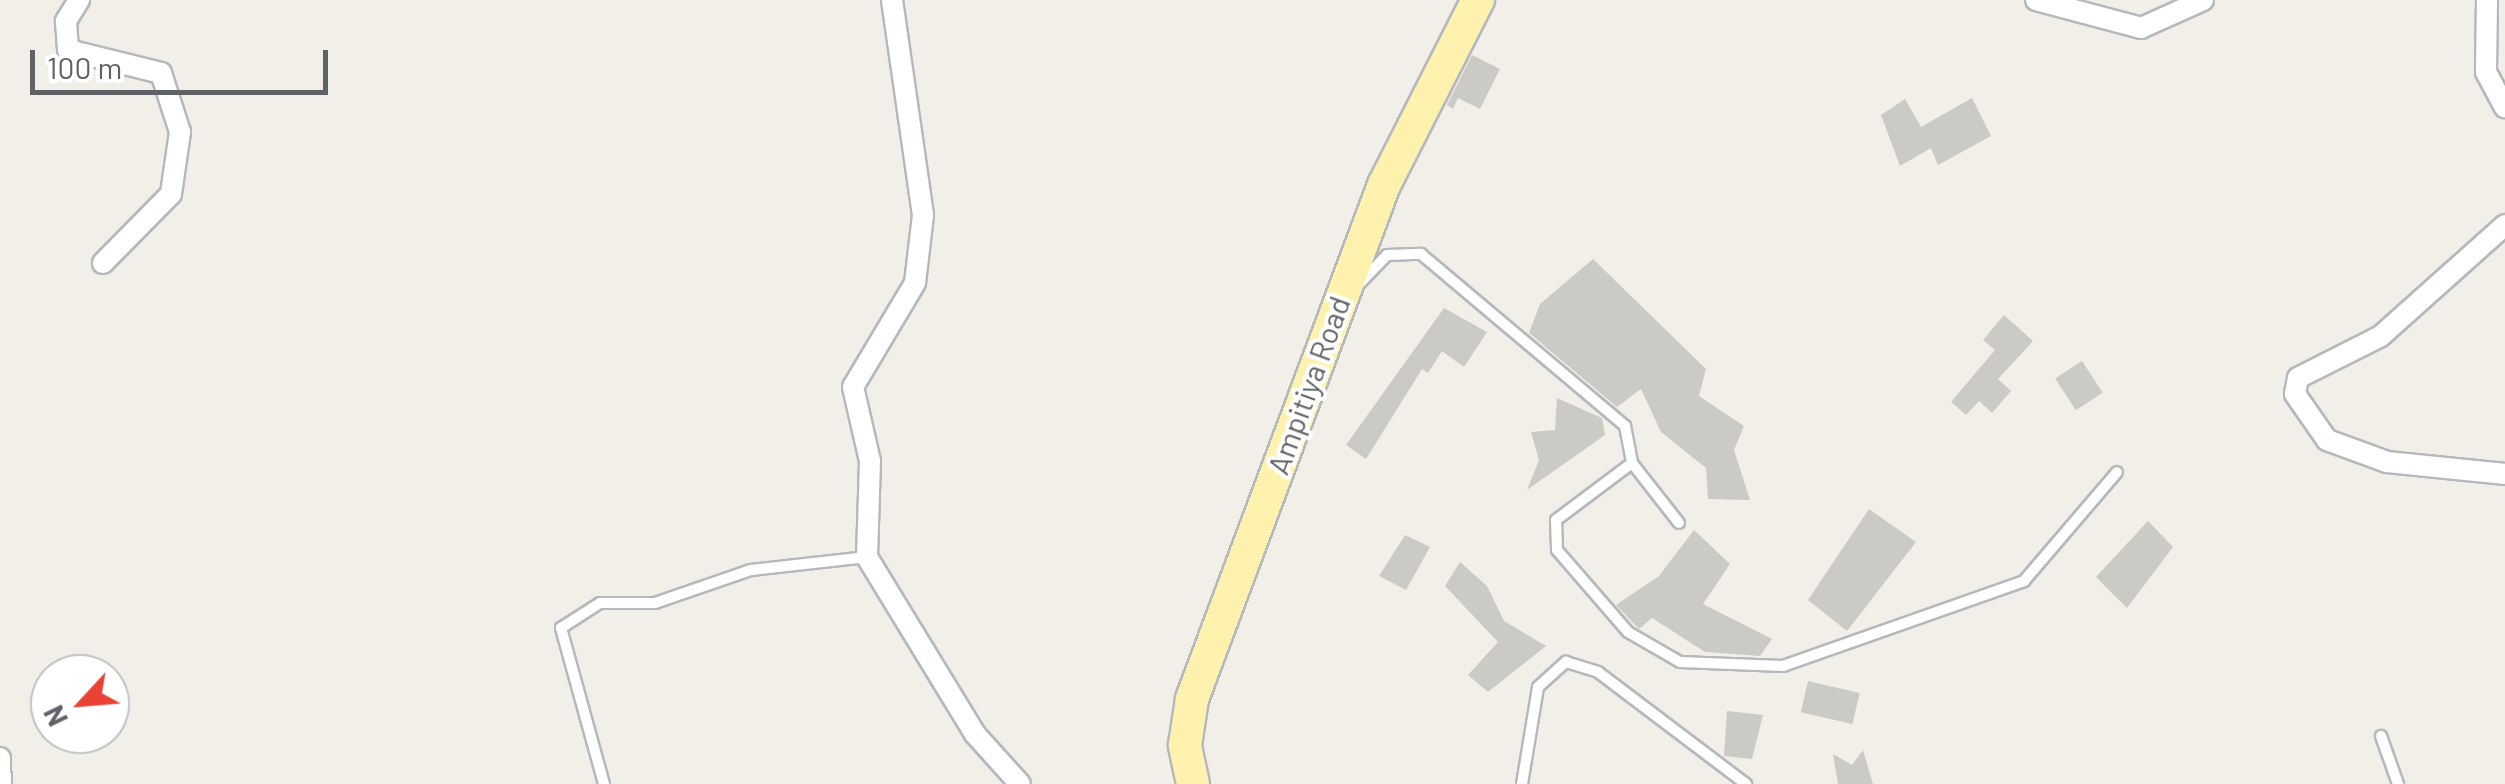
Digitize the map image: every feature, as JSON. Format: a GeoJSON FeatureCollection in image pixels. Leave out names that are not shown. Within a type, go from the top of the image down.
{"type":"FeatureCollection","features":[{"type":"Feature","properties":{"kind":"main road","name":"Ampitiya Road"},"geometry":{"type":"LineString","coordinates":[[1193,784],[1185,745],[1192,699],[1384,185],[1478,0]]}},
{"type":"Feature","properties":{"kind":"street"},"geometry":{"type":"LineString","coordinates":[[78,0],[66,21],[68,50],[161,74],[180,132],[171,194],[103,264]]}},
{"type":"Feature","properties":{"kind":"street"},"geometry":{"type":"LineString","coordinates":[[892,0],[923,215],[915,282],[853,387],[870,461],[866,557],[975,734],[1020,784]]}},
{"type":"Feature","properties":{"kind":"street"},"geometry":{"type":"LineString","coordinates":[[2036,0],[2141,28],[2202,0]]}},
{"type":"Feature","properties":{"kind":"street"},"geometry":{"type":"LineString","coordinates":[[2487,0],[2486,72],[2505,107]]}},
{"type":"Feature","properties":{"kind":"street"},"geometry":{"type":"LineString","coordinates":[[2505,225],[2381,336],[2298,378],[2294,394],[2327,440],[2386,462],[2505,474]]}},
{"type":"Feature","properties":{"kind":"street"},"geometry":{"type":"LineString","coordinates":[[0,758],[1,784]]}},
{"type":"Feature","properties":{"kind":"lane"},"geometry":{"type":"LineString","coordinates":[[1336,309],[1387,255],[1421,254],[1624,426],[1632,463],[1679,523]]}},
{"type":"Feature","properties":{"kind":"lane"},"geometry":{"type":"LineString","coordinates":[[1632,463],[1556,520],[1557,550],[1628,632],[1680,662],[1740,670],[1782,666],[2024,581],[2116,472]]}},
{"type":"Feature","properties":{"kind":"lane"},"geometry":{"type":"LineString","coordinates":[[604,784],[561,628],[600,603],[655,603],[751,570],[866,557]]}},
{"type":"Feature","properties":{"kind":"lane"},"geometry":{"type":"LineString","coordinates":[[1522,784],[1538,687],[1566,662],[1598,672],[1746,784]]}},
{"type":"Feature","properties":{"kind":"lane"},"geometry":{"type":"LineString","coordinates":[[2380,736],[2398,784]]}},
{"type":"Feature","properties":{"kind":"building"},"geometry":{"type":"Polygon","coordinates":[[[1472,55],[1500,69],[1480,109],[1458,98],[1453,109],[1447,105],[1472,55]]]}},
{"type":"Feature","properties":{"kind":"building"},"geometry":{"type":"Polygon","coordinates":[[[1972,98],[1991,136],[1938,165],[1931,148],[1900,166],[1881,115],[1905,99],[1921,127],[1972,98]]]}},
{"type":"Feature","properties":{"kind":"building"},"geometry":{"type":"Polygon","coordinates":[[[1593,259],[1706,369],[1699,396],[1744,426],[1734,450],[1750,500],[1708,499],[1706,468],[1661,432],[1641,389],[1617,407],[1529,333],[1540,304],[1593,259]]]}},
{"type":"Feature","properties":{"kind":"building"},"geometry":{"type":"Polygon","coordinates":[[[1444,308],[1487,332],[1464,367],[1442,351],[1428,373],[1422,369],[1366,459],[1346,445],[1444,308]]]}},
{"type":"Feature","properties":{"kind":"building"},"geometry":{"type":"Polygon","coordinates":[[[2004,315],[2033,341],[1998,379],[2011,391],[1992,413],[1979,401],[1966,415],[1951,402],[1995,350],[1983,340],[2004,315]]]}},
{"type":"Feature","properties":{"kind":"building"},"geometry":{"type":"Polygon","coordinates":[[[2082,361],[2103,393],[2076,410],[2055,378],[2082,361]]]}},
{"type":"Feature","properties":{"kind":"building"},"geometry":{"type":"Polygon","coordinates":[[[1557,398],[1602,418],[1605,435],[1527,490],[1539,460],[1531,432],[1555,430],[1557,398]]]}},
{"type":"Feature","properties":{"kind":"building"},"geometry":{"type":"Polygon","coordinates":[[[1869,509],[1916,542],[1847,631],[1808,600],[1869,509]]]}},
{"type":"Feature","properties":{"kind":"building"},"geometry":{"type":"Polygon","coordinates":[[[2148,521],[2173,547],[2127,608],[2096,577],[2148,521]]]}},
{"type":"Feature","properties":{"kind":"building"},"geometry":{"type":"Polygon","coordinates":[[[1694,530],[1730,564],[1703,604],[1772,639],[1760,656],[1705,652],[1652,618],[1639,629],[1616,605],[1659,576],[1694,530]]]}},
{"type":"Feature","properties":{"kind":"building"},"geometry":{"type":"Polygon","coordinates":[[[1405,535],[1430,547],[1406,590],[1379,576],[1405,535]]]}},
{"type":"Feature","properties":{"kind":"building"},"geometry":{"type":"Polygon","coordinates":[[[1460,562],[1487,586],[1504,621],[1546,646],[1488,692],[1468,675],[1498,642],[1445,586],[1460,562]]]}},
{"type":"Feature","properties":{"kind":"building"},"geometry":{"type":"Polygon","coordinates":[[[1808,681],[1860,693],[1852,724],[1801,712],[1808,681]]]}},
{"type":"Feature","properties":{"kind":"building"},"geometry":{"type":"Polygon","coordinates":[[[1727,711],[1763,715],[1752,759],[1724,756],[1727,711]]]}},
{"type":"Feature","properties":{"kind":"building"},"geometry":{"type":"Polygon","coordinates":[[[1863,750],[1873,784],[1838,784],[1833,754],[1852,765],[1863,750]]]}}]}
